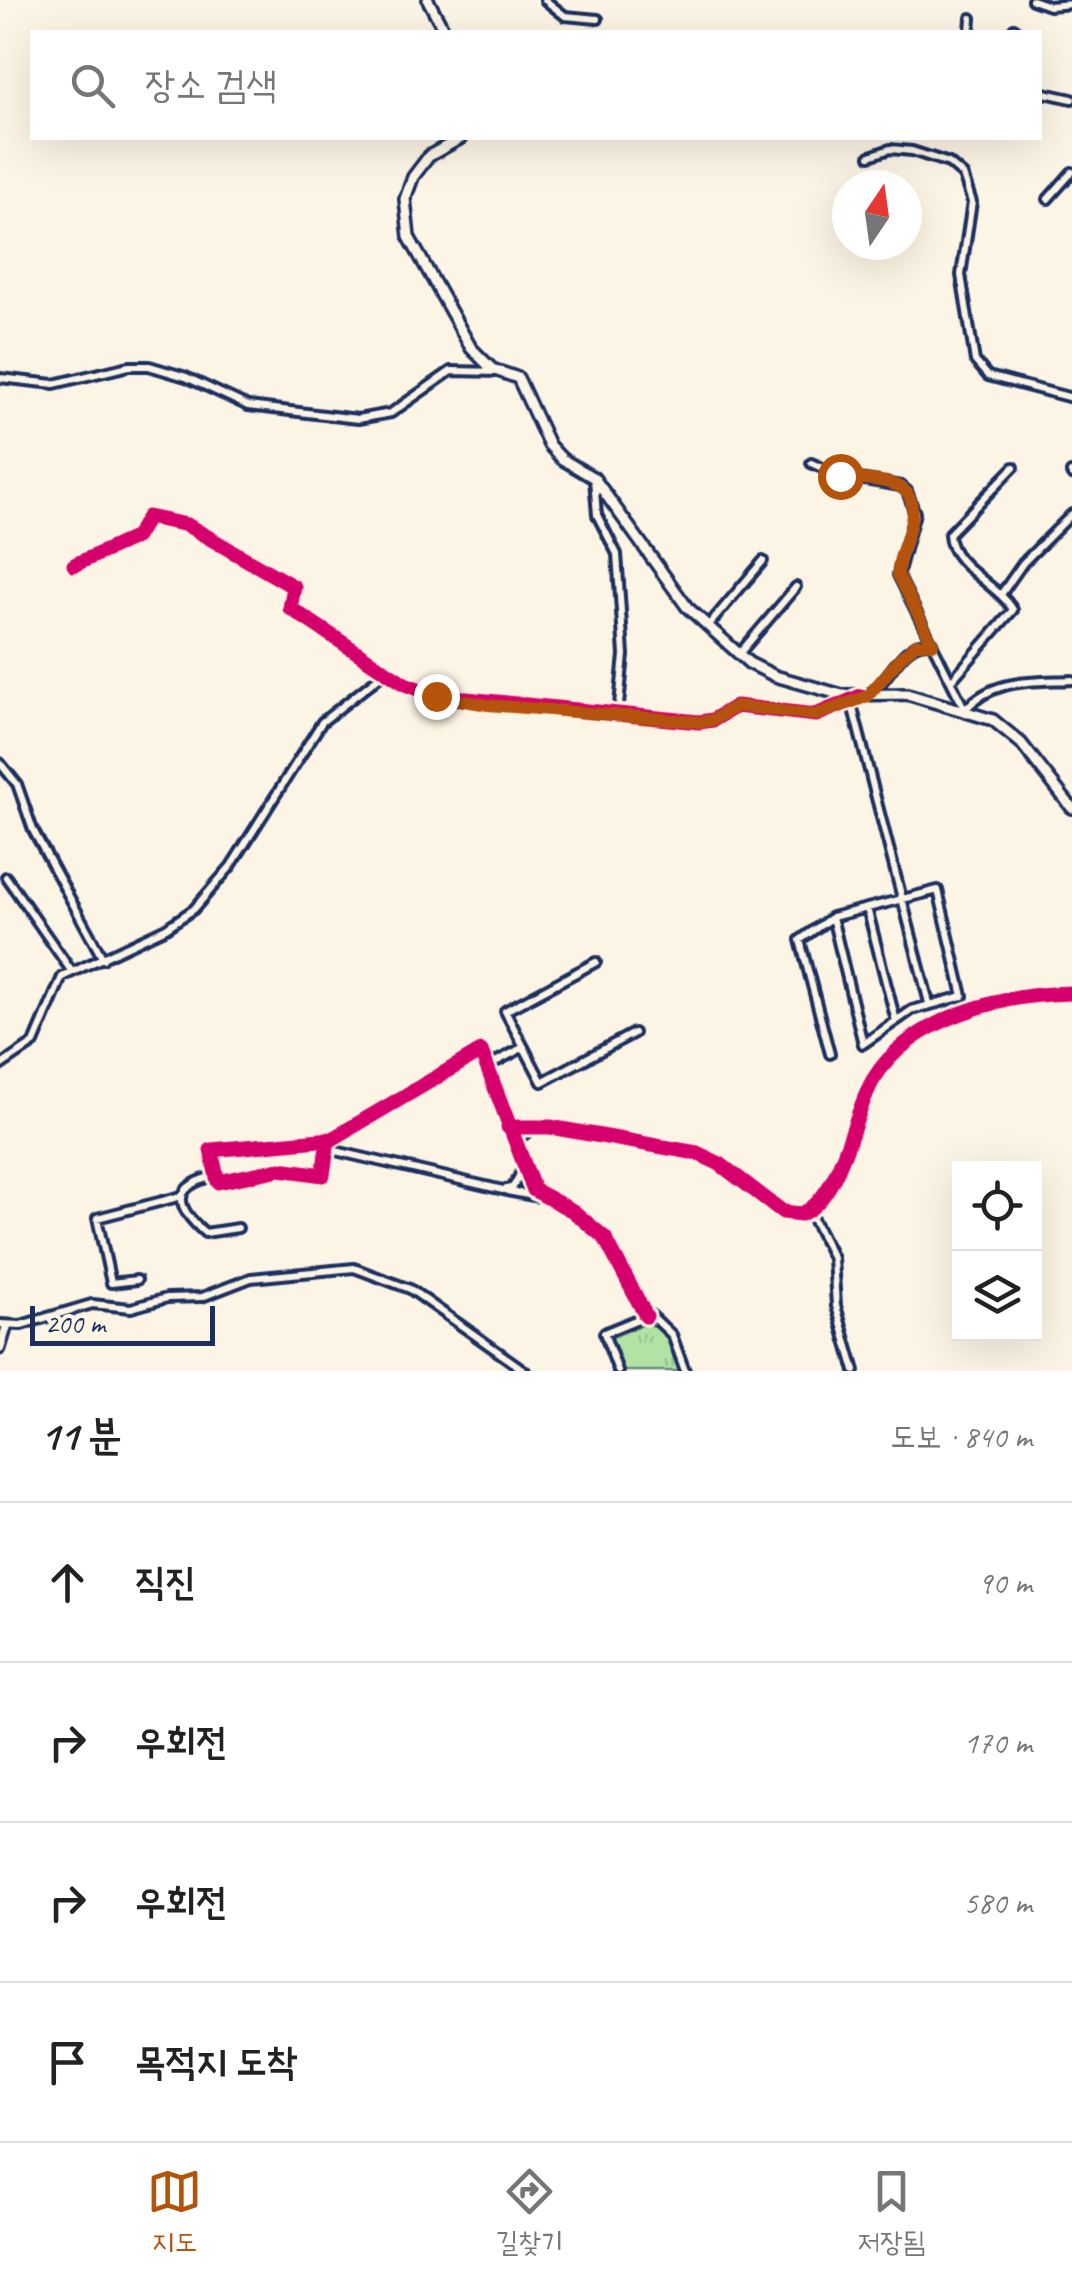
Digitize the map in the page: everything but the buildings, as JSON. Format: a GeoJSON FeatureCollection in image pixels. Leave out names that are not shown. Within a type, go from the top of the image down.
{"type":"FeatureCollection","features":[{"type":"Feature","properties":{"kind":"main road"},"geometry":{"type":"LineString","coordinates":[[428,0],[444,30]]}},
{"type":"Feature","properties":{"kind":"main road"},"geometry":{"type":"LineString","coordinates":[[457,140],[429,156],[416,170],[404,200],[416,254],[471,348],[486,365],[521,382],[537,423],[557,455],[594,478],[676,593],[707,627],[739,654],[775,676],[864,696],[900,693],[965,710],[1008,730],[1072,808]]}},
{"type":"Feature","properties":{"kind":"street"},"geometry":{"type":"LineString","coordinates":[[545,0],[558,14],[598,19]]}},
{"type":"Feature","properties":{"kind":"street"},"geometry":{"type":"LineString","coordinates":[[1032,0],[1049,6],[1072,4]]}},
{"type":"Feature","properties":{"kind":"street"},"geometry":{"type":"LineString","coordinates":[[970,30],[971,18]]}},
{"type":"Feature","properties":{"kind":"street"},"geometry":{"type":"LineString","coordinates":[[1042,92],[1072,99]]}},
{"type":"Feature","properties":{"kind":"street"},"geometry":{"type":"LineString","coordinates":[[870,156],[890,149],[912,151],[949,163],[963,175],[972,202],[962,279],[975,361],[988,376],[1072,398]]}},
{"type":"Feature","properties":{"kind":"street"},"geometry":{"type":"LineString","coordinates":[[1048,199],[1072,172]]}},
{"type":"Feature","properties":{"kind":"street"},"geometry":{"type":"LineString","coordinates":[[0,378],[54,384],[130,366],[151,366],[186,376],[248,406],[358,419],[391,413],[451,371],[500,372]]}},
{"type":"Feature","properties":{"kind":"street"},"geometry":{"type":"LineString","coordinates":[[812,464],[840,476],[901,486],[912,498],[914,514],[898,575],[965,710],[977,696],[999,685],[1072,680]]}},
{"type":"Feature","properties":{"kind":"street"},"geometry":{"type":"LineString","coordinates":[[952,680],[1014,610],[1002,593],[960,559],[950,546],[949,534],[1014,468]]}},
{"type":"Feature","properties":{"kind":"street"},"geometry":{"type":"LineString","coordinates":[[594,478],[597,515],[617,554],[624,655],[618,715]]}},
{"type":"Feature","properties":{"kind":"street"},"geometry":{"type":"LineString","coordinates":[[1002,593],[1023,564],[1072,514]]}},
{"type":"Feature","properties":{"kind":"street"},"geometry":{"type":"LineString","coordinates":[[74,565],[136,537],[148,517],[175,520],[294,587],[290,608],[415,690],[456,700],[618,715],[708,721],[742,706],[809,716],[864,696],[916,644],[933,644]]}},
{"type":"Feature","properties":{"kind":"street"},"geometry":{"type":"LineString","coordinates":[[707,627],[763,562]]}},
{"type":"Feature","properties":{"kind":"street"},"geometry":{"type":"LineString","coordinates":[[739,654],[796,586]]}},
{"type":"Feature","properties":{"kind":"street"},"geometry":{"type":"LineString","coordinates":[[0,1066],[34,1042],[59,984],[72,972],[166,928],[194,909],[231,866],[322,722],[388,670]]}},
{"type":"Feature","properties":{"kind":"street"},"geometry":{"type":"LineString","coordinates":[[850,702],[929,1003]]}},
{"type":"Feature","properties":{"kind":"street"},"geometry":{"type":"LineString","coordinates":[[0,763],[18,784],[33,830],[102,959]]}},
{"type":"Feature","properties":{"kind":"street"},"geometry":{"type":"LineString","coordinates":[[6,877],[72,972]]}},
{"type":"Feature","properties":{"kind":"street"},"geometry":{"type":"LineString","coordinates":[[830,1054],[800,940],[832,917],[938,890],[962,996],[929,1003],[863,1044],[832,917]]}},
{"type":"Feature","properties":{"kind":"street"},"geometry":{"type":"LineString","coordinates":[[867,908],[896,1021]]}},
{"type":"Feature","properties":{"kind":"street"},"geometry":{"type":"LineString","coordinates":[[596,962],[505,1011],[542,1082],[634,1033]]}},
{"type":"Feature","properties":{"kind":"street"},"geometry":{"type":"LineString","coordinates":[[508,1126],[697,1152],[720,1164],[783,1212],[809,1211],[828,1188],[873,1081],[907,1046],[967,1012],[1024,998],[1072,993]]}},
{"type":"Feature","properties":{"kind":"street"},"geometry":{"type":"LineString","coordinates":[[486,1066],[524,1047]]}},
{"type":"Feature","properties":{"kind":"street"},"geometry":{"type":"LineString","coordinates":[[327,1144],[481,1051],[534,1190],[572,1211],[605,1238],[646,1316],[667,1327],[684,1371]]}},
{"type":"Feature","properties":{"kind":"street"},"geometry":{"type":"LineString","coordinates":[[514,1142],[534,1127]]}},
{"type":"Feature","properties":{"kind":"street"},"geometry":{"type":"LineString","coordinates":[[327,1144],[324,1175],[280,1169],[218,1182],[211,1150],[327,1144],[546,1198]]}},
{"type":"Feature","properties":{"kind":"street"},"geometry":{"type":"LineString","coordinates":[[504,1190],[513,1187],[523,1168]]}},
{"type":"Feature","properties":{"kind":"street"},"geometry":{"type":"LineString","coordinates":[[217,1175],[189,1183],[182,1196],[185,1211],[205,1233],[238,1228]]}},
{"type":"Feature","properties":{"kind":"street"},"geometry":{"type":"LineString","coordinates":[[137,1280],[111,1283],[97,1218],[182,1196]]}},
{"type":"Feature","properties":{"kind":"street"},"geometry":{"type":"LineString","coordinates":[[809,1211],[833,1258],[836,1306],[855,1371]]}},
{"type":"Feature","properties":{"kind":"street"},"geometry":{"type":"LineString","coordinates":[[0,1348],[4,1325],[60,1316],[92,1304],[131,1308],[167,1298],[202,1297],[251,1278],[354,1268],[410,1289],[525,1371]]}},
{"type":"Feature","properties":{"kind":"street"},"geometry":{"type":"LineString","coordinates":[[618,1371],[604,1332],[646,1316]]}},
{"type":"Feature","properties":{"kind":"green space"},"geometry":{"type":"Polygon","coordinates":[[[646,1323],[664,1331],[681,1371],[622,1371],[610,1338],[646,1323]]]}},
{"type":"Feature","properties":{"kind":"cycle path"},"geometry":{"type":"LineString","coordinates":[[74,565],[136,537],[148,517],[187,525],[294,587],[290,608],[405,684],[436,696],[699,722],[713,720],[736,706],[816,715],[861,696]]}},
{"type":"Feature","properties":{"kind":"cycle path"},"geometry":{"type":"LineString","coordinates":[[508,1127],[550,1127],[697,1153],[720,1164],[783,1212],[801,1214],[815,1205],[836,1174],[873,1080],[911,1040],[935,1025],[989,1004],[1072,993]]}},
{"type":"Feature","properties":{"kind":"cycle path"},"geometry":{"type":"LineString","coordinates":[[328,1140],[323,1175],[280,1169],[218,1182],[211,1150],[332,1139],[481,1051],[534,1190],[573,1211],[605,1238],[646,1316]]}},
{"type":"Feature","properties":{"kind":"route"},"geometry":{"type":"LineString","coordinates":[[436,696],[488,705],[700,722],[713,720],[736,706],[816,715],[868,696],[916,644],[933,644],[898,575],[914,514],[912,498],[901,486],[840,476]]}}]}
